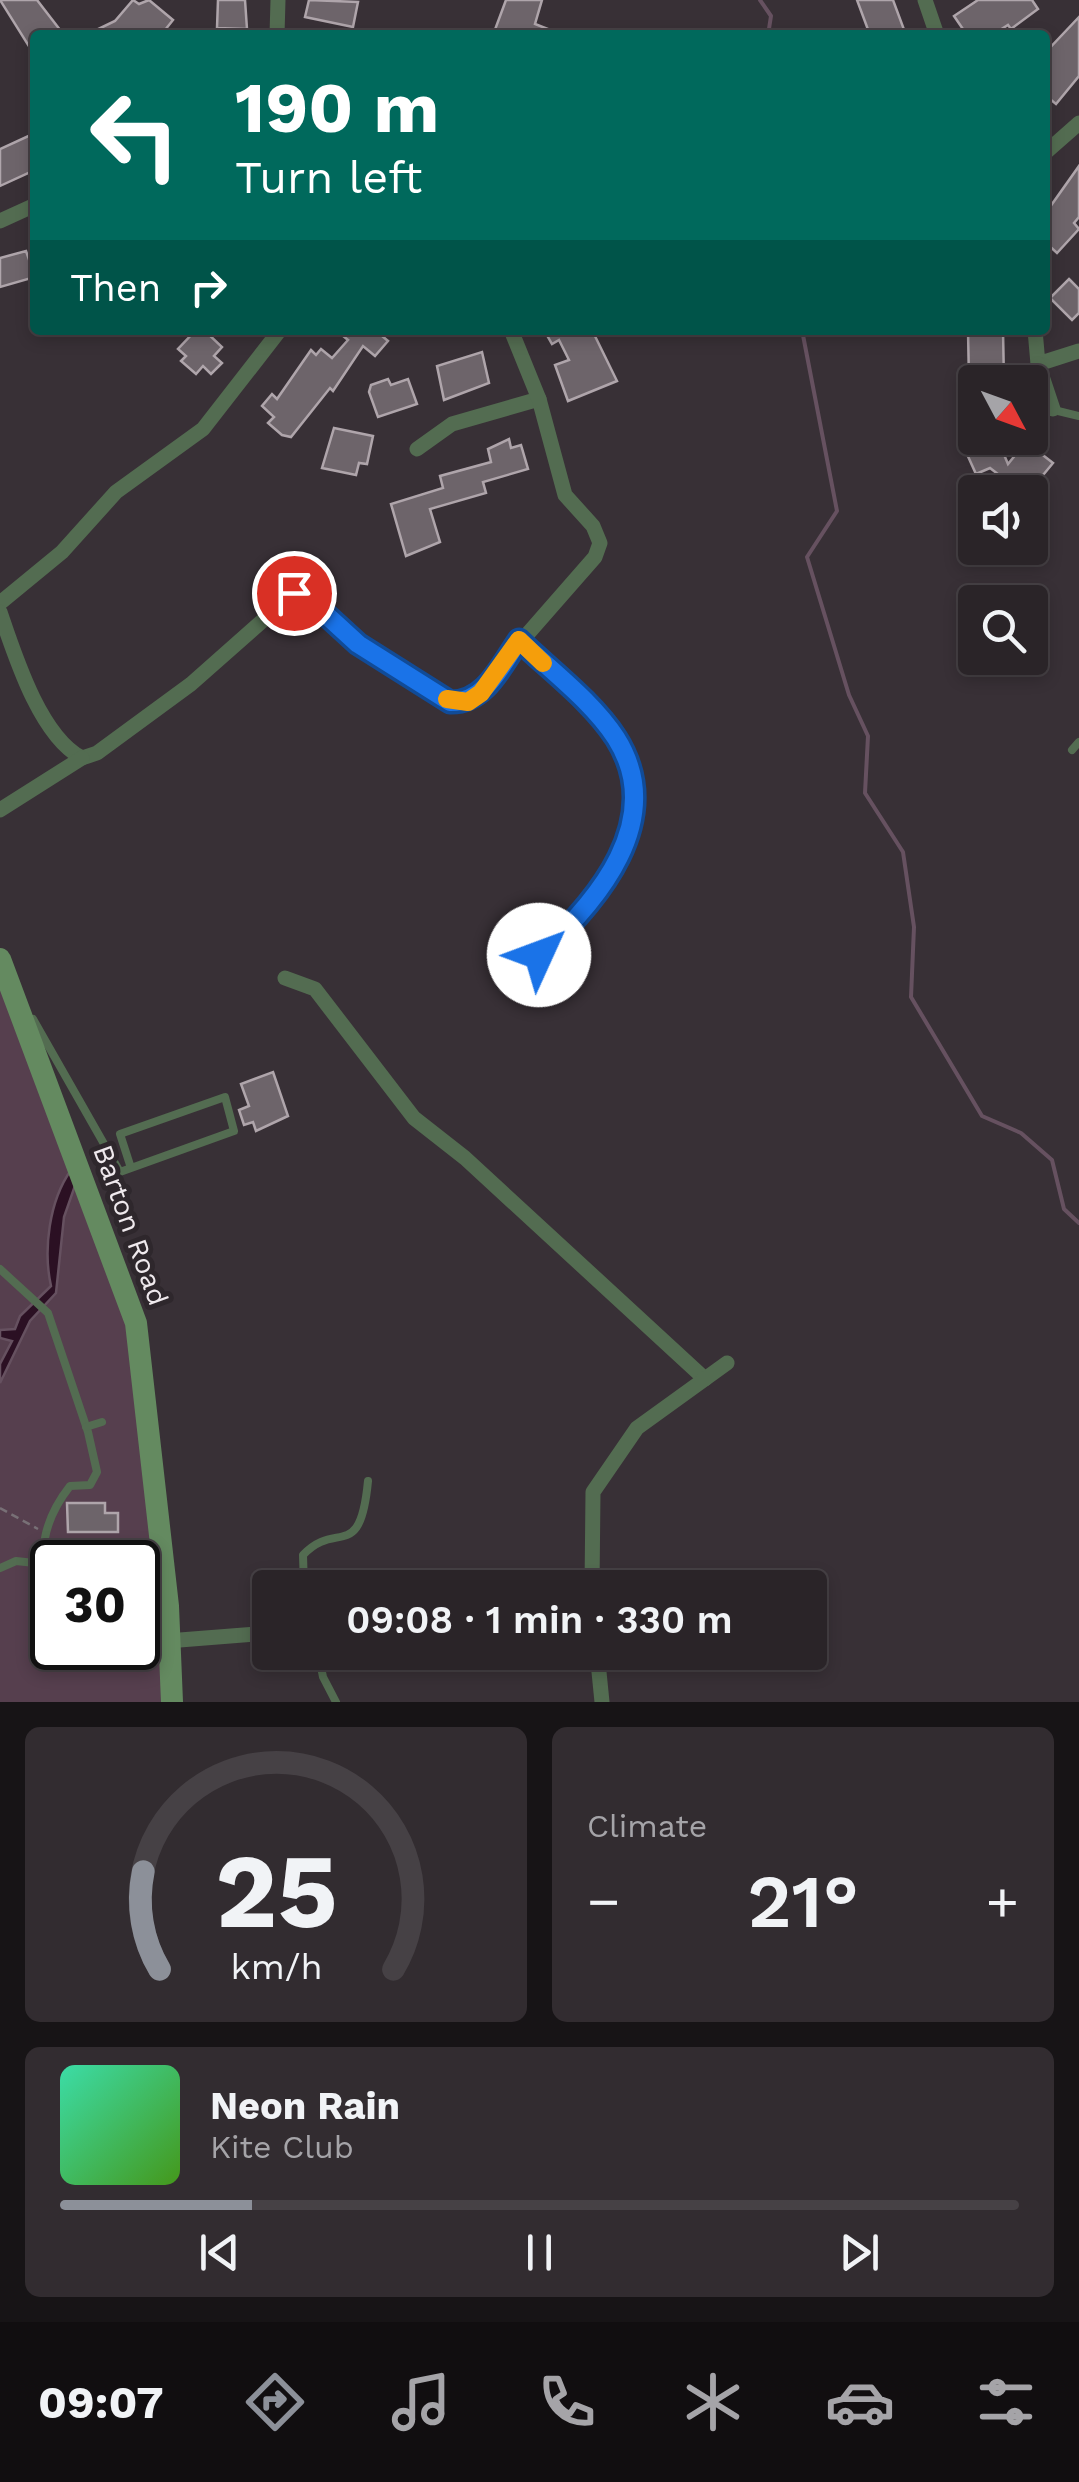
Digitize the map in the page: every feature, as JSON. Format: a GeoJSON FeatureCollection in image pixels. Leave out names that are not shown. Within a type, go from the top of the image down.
{"type":"FeatureCollection","features":[{"type":"Feature","properties":{"kind":"street"},"geometry":{"type":"LineString","coordinates":[[277,30],[278,0]]}},
{"type":"Feature","properties":{"kind":"street"},"geometry":{"type":"LineString","coordinates":[[925,0],[934,30]]}},
{"type":"Feature","properties":{"kind":"street"},"geometry":{"type":"LineString","coordinates":[[1050,149],[1079,123]]}},
{"type":"Feature","properties":{"kind":"street"},"geometry":{"type":"LineString","coordinates":[[0,221],[30,207]]}},
{"type":"Feature","properties":{"kind":"street"},"geometry":{"type":"LineString","coordinates":[[0,602],[62,552],[116,492],[204,428],[276,335]]}},
{"type":"Feature","properties":{"kind":"street"},"geometry":{"type":"LineString","coordinates":[[0,810],[82,758],[97,753],[191,684],[294,593],[310,600],[358,644],[450,702],[468,702],[481,693],[519,640],[596,557],[600,543],[594,526],[565,495],[538,399],[513,335]]}},
{"type":"Feature","properties":{"kind":"street"},"geometry":{"type":"LineString","coordinates":[[1035,335],[1038,364],[1053,409]]}},
{"type":"Feature","properties":{"kind":"street"},"geometry":{"type":"LineString","coordinates":[[1038,364],[1079,351]]}},
{"type":"Feature","properties":{"kind":"street"},"geometry":{"type":"LineString","coordinates":[[417,449],[452,424],[538,399]]}},
{"type":"Feature","properties":{"kind":"street"},"geometry":{"type":"LineString","coordinates":[[0,612],[17,664],[57,738],[82,758]]}},
{"type":"Feature","properties":{"kind":"street"},"geometry":{"type":"LineString","coordinates":[[519,640],[616,738],[634,789],[634,817],[617,865],[575,922],[539,955]]}},
{"type":"Feature","properties":{"kind":"street","name":"Barton Road"},"geometry":{"type":"LineString","coordinates":[[1,961],[136,1323],[172,1702]]}},
{"type":"Feature","properties":{"kind":"street"},"geometry":{"type":"LineString","coordinates":[[285,978],[315,989],[414,1118],[465,1158],[706,1378]]}},
{"type":"Feature","properties":{"kind":"street"},"geometry":{"type":"LineString","coordinates":[[592,1570],[593,1492],[637,1428],[726,1363]]}},
{"type":"Feature","properties":{"kind":"street"},"geometry":{"type":"LineString","coordinates":[[167,1632],[252,1633]]}},
{"type":"Feature","properties":{"kind":"street"},"geometry":{"type":"LineString","coordinates":[[599,1670],[602,1702]]}},
{"type":"Feature","properties":{"kind":"lane"},"geometry":{"type":"LineString","coordinates":[[1053,409],[1079,416]]}},
{"type":"Feature","properties":{"kind":"lane"},"geometry":{"type":"LineString","coordinates":[[1,961],[120,1172],[234,1131],[225,1097],[120,1134],[131,1168]]}},
{"type":"Feature","properties":{"kind":"lane"},"geometry":{"type":"LineString","coordinates":[[0,1270],[44,1309],[86,1427],[96,1472],[94,1481],[70,1486],[46,1531],[47,1540]]}},
{"type":"Feature","properties":{"kind":"lane"},"geometry":{"type":"LineString","coordinates":[[86,1427],[102,1422]]}},
{"type":"Feature","properties":{"kind":"lane"},"geometry":{"type":"LineString","coordinates":[[304,1570],[304,1555],[356,1529],[365,1508],[368,1482]]}},
{"type":"Feature","properties":{"kind":"lane"},"geometry":{"type":"LineString","coordinates":[[0,1568],[16,1561],[30,1562]]}},
{"type":"Feature","properties":{"kind":"lane"},"geometry":{"type":"LineString","coordinates":[[160,1630],[167,1632]]}},
{"type":"Feature","properties":{"kind":"lane"},"geometry":{"type":"LineString","coordinates":[[322,1670],[336,1702]]}},
{"type":"Feature","properties":{"kind":"path"},"geometry":{"type":"LineString","coordinates":[[0,1508],[46,1531]]}},
{"type":"Feature","properties":{"kind":"shaded area"},"geometry":{"type":"Polygon","coordinates":[[[0,972],[131,1333],[152,1540],[30,1540],[30,1670],[160,1670],[160,1615],[169,1702],[0,1702],[0,972]]]}},
{"type":"Feature","properties":{"kind":"shaded area"},"geometry":{"type":"Polygon","coordinates":[[[71,1170],[77,1180],[64,1217],[56,1293],[30,1321],[0,1383],[0,1364],[12,1341],[0,1338],[0,1330],[15,1329],[20,1316],[51,1286],[50,1226],[57,1196],[71,1170]]]}},
{"type":"Feature","properties":{"kind":"building"},"geometry":{"type":"Polygon","coordinates":[[[0,0],[37,0],[60,30],[30,30],[30,48],[0,0]]]}},
{"type":"Feature","properties":{"kind":"building"},"geometry":{"type":"Polygon","coordinates":[[[133,0],[139,4],[149,0],[173,20],[165,30],[96,30],[115,21],[133,0]]]}},
{"type":"Feature","properties":{"kind":"building"},"geometry":{"type":"Polygon","coordinates":[[[218,0],[245,0],[247,29],[217,28],[218,0]]]}},
{"type":"Feature","properties":{"kind":"building"},"geometry":{"type":"Polygon","coordinates":[[[309,0],[358,2],[353,27],[305,17],[309,0]]]}},
{"type":"Feature","properties":{"kind":"building"},"geometry":{"type":"Polygon","coordinates":[[[506,0],[542,0],[535,24],[550,30],[495,30],[506,0]]]}},
{"type":"Feature","properties":{"kind":"building"},"geometry":{"type":"Polygon","coordinates":[[[857,0],[893,0],[904,30],[868,30],[857,0]]]}},
{"type":"Feature","properties":{"kind":"building"},"geometry":{"type":"Polygon","coordinates":[[[978,0],[1032,0],[1038,9],[1011,29],[1008,25],[1000,30],[964,30],[954,16],[978,0]]]}},
{"type":"Feature","properties":{"kind":"building"},"geometry":{"type":"Polygon","coordinates":[[[1079,17],[1079,76],[1056,104],[1050,99],[1050,48],[1079,17]]]}},
{"type":"Feature","properties":{"kind":"building"},"geometry":{"type":"Polygon","coordinates":[[[30,135],[30,172],[0,186],[0,149],[30,135]]]}},
{"type":"Feature","properties":{"kind":"building"},"geometry":{"type":"Polygon","coordinates":[[[1079,166],[1079,217],[1074,223],[1079,229],[1057,253],[1050,247],[1050,207],[1079,166]]]}},
{"type":"Feature","properties":{"kind":"building"},"geometry":{"type":"Polygon","coordinates":[[[26,251],[30,278],[0,287],[0,258],[26,251]]]}},
{"type":"Feature","properties":{"kind":"building"},"geometry":{"type":"Polygon","coordinates":[[[1069,279],[1079,289],[1079,313],[1072,320],[1050,298],[1069,279]]]}},
{"type":"Feature","properties":{"kind":"building"},"geometry":{"type":"Polygon","coordinates":[[[191,335],[209,335],[222,347],[214,356],[222,363],[211,374],[203,366],[196,374],[181,361],[186,356],[178,349],[191,335]]]}},
{"type":"Feature","properties":{"kind":"building"},"geometry":{"type":"Polygon","coordinates":[[[342,335],[381,335],[388,341],[375,356],[363,346],[333,391],[330,388],[291,437],[282,435],[268,423],[274,417],[262,406],[272,394],[277,399],[311,350],[316,355],[321,349],[332,358],[348,340],[342,335]]]}},
{"type":"Feature","properties":{"kind":"building"},"geometry":{"type":"Polygon","coordinates":[[[547,335],[594,335],[617,381],[568,401],[555,365],[569,360],[559,340],[552,344],[547,335]]]}},
{"type":"Feature","properties":{"kind":"building"},"geometry":{"type":"Polygon","coordinates":[[[968,335],[1003,335],[1004,365],[969,365],[968,335]]]}},
{"type":"Feature","properties":{"kind":"building"},"geometry":{"type":"Polygon","coordinates":[[[482,352],[489,383],[444,400],[437,366],[482,352]]]}},
{"type":"Feature","properties":{"kind":"building"},"geometry":{"type":"Polygon","coordinates":[[[388,379],[391,385],[408,379],[417,404],[378,417],[369,392],[371,385],[388,379]]]}},
{"type":"Feature","properties":{"kind":"building"},"geometry":{"type":"Polygon","coordinates":[[[334,428],[373,436],[367,464],[359,463],[356,475],[322,468],[334,428]]]}},
{"type":"Feature","properties":{"kind":"building"},"geometry":{"type":"Polygon","coordinates":[[[509,439],[511,448],[521,445],[528,469],[483,482],[486,493],[430,509],[440,542],[406,556],[391,504],[443,488],[440,476],[491,462],[488,449],[509,439]]]}},
{"type":"Feature","properties":{"kind":"building"},"geometry":{"type":"Polygon","coordinates":[[[967,455],[1004,455],[1008,464],[1015,455],[1043,455],[1053,463],[1043,475],[999,475],[990,468],[976,474],[967,455]]]}},
{"type":"Feature","properties":{"kind":"building"},"geometry":{"type":"Polygon","coordinates":[[[273,1072],[288,1116],[256,1131],[253,1122],[244,1125],[239,1110],[249,1106],[241,1084],[273,1072]]]}},
{"type":"Feature","properties":{"kind":"building"},"geometry":{"type":"Polygon","coordinates":[[[67,1503],[105,1503],[105,1513],[118,1513],[118,1532],[68,1532],[67,1503]]]}},
{"type":"Feature","properties":{"kind":"waterway"},"geometry":{"type":"LineString","coordinates":[[760,0],[771,16],[769,30]]}},
{"type":"Feature","properties":{"kind":"waterway"},"geometry":{"type":"LineString","coordinates":[[803,335],[837,511],[807,557],[849,695],[868,736],[865,793],[903,852],[914,927],[911,997],[982,1116],[1021,1133],[1052,1160],[1064,1209],[1079,1223]]}},
{"type":"Feature","properties":{"kind":"slow traffic"},"geometry":{"type":"LineString","coordinates":[[447,699],[468,702],[481,693],[519,640],[543,663]]}},
{"type":"Feature","properties":{"kind":"route"},"geometry":{"type":"LineString","coordinates":[[294,593],[310,600],[358,644],[450,702],[468,702],[481,693],[519,640],[616,738],[634,789],[634,817],[626,841],[617,865],[575,922],[539,955]]}}]}
